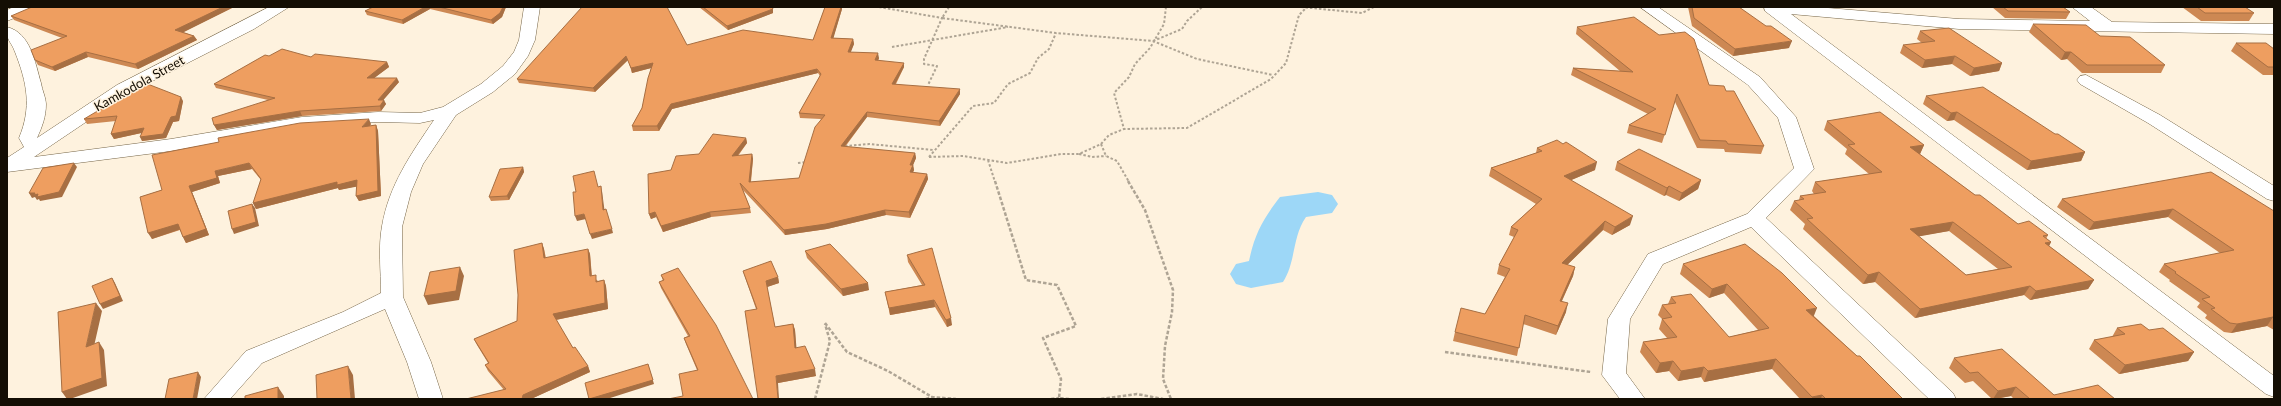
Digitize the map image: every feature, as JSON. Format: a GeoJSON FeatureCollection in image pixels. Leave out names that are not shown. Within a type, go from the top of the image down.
{"type":"FeatureCollection","features":[{"type":"Feature","properties":{"kind":"street"},"geometry":{"type":"LineString","coordinates":[[7,16],[28,7]]}},
{"type":"Feature","properties":{"kind":"street","name":"Kamkodola Street"},"geometry":{"type":"LineString","coordinates":[[7,168],[33,147],[124,89],[248,26],[281,7]]}},
{"type":"Feature","properties":{"kind":"street"},"geometry":{"type":"LineString","coordinates":[[7,168],[157,147],[302,122],[378,117],[420,118],[449,111],[487,88],[509,70],[522,52],[526,40],[532,7]]}},
{"type":"Feature","properties":{"kind":"street"},"geometry":{"type":"LineString","coordinates":[[1633,399],[1614,375],[1619,319],[1655,259],[1754,218],[1804,169],[1787,117],[1754,82],[1648,7]]}},
{"type":"Feature","properties":{"kind":"street"},"geometry":{"type":"LineString","coordinates":[[1767,7],[1959,24],[2106,25],[2274,29]]}},
{"type":"Feature","properties":{"kind":"street"},"geometry":{"type":"LineString","coordinates":[[1767,7],[2274,388]]}},
{"type":"Feature","properties":{"kind":"street"},"geometry":{"type":"LineString","coordinates":[[1894,7],[1914,20]]}},
{"type":"Feature","properties":{"kind":"street"},"geometry":{"type":"LineString","coordinates":[[2080,7],[2106,25]]}},
{"type":"Feature","properties":{"kind":"street"},"geometry":{"type":"LineString","coordinates":[[7,32],[20,44],[24,53],[37,103],[35,121],[28,138],[33,147]]}},
{"type":"Feature","properties":{"kind":"street"},"geometry":{"type":"LineString","coordinates":[[2086,80],[2154,120],[2274,195]]}},
{"type":"Feature","properties":{"kind":"street"},"geometry":{"type":"LineString","coordinates":[[431,399],[419,362],[404,330],[392,296],[392,227],[401,192],[413,164],[449,111]]}},
{"type":"Feature","properties":{"kind":"street"},"geometry":{"type":"LineString","coordinates":[[1754,218],[1944,399]]}},
{"type":"Feature","properties":{"kind":"street"},"geometry":{"type":"LineString","coordinates":[[216,399],[254,357],[351,317],[392,296]]}},
{"type":"Feature","properties":{"kind":"path"},"geometry":{"type":"LineString","coordinates":[[879,7],[942,18],[1056,33],[1153,41],[1166,49],[1188,56],[1273,75]]}},
{"type":"Feature","properties":{"kind":"path"},"geometry":{"type":"LineString","coordinates":[[928,85],[937,66],[924,64],[925,51],[949,7]]}},
{"type":"Feature","properties":{"kind":"path"},"geometry":{"type":"LineString","coordinates":[[1124,129],[1120,113],[1115,106],[1114,93],[1129,77],[1135,64],[1146,55],[1164,24],[1166,7]]}},
{"type":"Feature","properties":{"kind":"path"},"geometry":{"type":"LineString","coordinates":[[1153,41],[1182,29],[1187,21],[1202,7]]}},
{"type":"Feature","properties":{"kind":"path"},"geometry":{"type":"LineString","coordinates":[[1301,7],[1362,13],[1374,7]]}},
{"type":"Feature","properties":{"kind":"path"},"geometry":{"type":"LineString","coordinates":[[1079,154],[1101,144],[1109,135],[1124,129],[1187,128],[1271,79],[1273,75],[1286,63],[1299,15],[1306,8]]}},
{"type":"Feature","properties":{"kind":"path"},"geometry":{"type":"LineString","coordinates":[[892,48],[1010,27]]}},
{"type":"Feature","properties":{"kind":"path"},"geometry":{"type":"LineString","coordinates":[[1056,33],[1049,49],[1038,58],[1030,73],[1008,84],[994,103],[973,106],[929,157],[963,156],[1007,163],[1061,154],[1079,154],[1092,157],[1106,156],[1117,161],[1145,210],[1172,290],[1172,312],[1165,346],[1163,379],[1171,399]]}},
{"type":"Feature","properties":{"kind":"path"},"geometry":{"type":"LineString","coordinates":[[841,148],[846,144],[869,144],[934,150]]}},
{"type":"Feature","properties":{"kind":"path"},"geometry":{"type":"LineString","coordinates":[[1101,144],[1106,156]]}},
{"type":"Feature","properties":{"kind":"path"},"geometry":{"type":"LineString","coordinates":[[988,160],[1026,280],[1057,285],[1076,326],[1042,338],[1061,379],[1059,398]]}},
{"type":"Feature","properties":{"kind":"path"},"geometry":{"type":"LineString","coordinates":[[798,163],[811,162]]}},
{"type":"Feature","properties":{"kind":"path"},"geometry":{"type":"LineString","coordinates":[[815,399],[830,341],[825,323],[847,352],[888,371],[932,397]]}},
{"type":"Feature","properties":{"kind":"path"},"geometry":{"type":"LineString","coordinates":[[1445,352],[1614,375]]}},
{"type":"Feature","properties":{"kind":"path"},"geometry":{"type":"LineString","coordinates":[[1100,399],[1137,394],[1163,399]]}},
{"type":"Feature","properties":{"kind":"path"},"geometry":{"type":"LineString","coordinates":[[926,399],[932,397],[956,399]]}},
{"type":"Feature","properties":{"kind":"path"},"geometry":{"type":"LineString","coordinates":[[1051,399],[1069,399]]}},
{"type":"Feature","properties":{"kind":"building"},"geometry":{"type":"Polygon","coordinates":[[[32,7],[223,7],[175,30],[194,36],[135,64],[86,52],[52,67],[35,60],[31,50],[67,36],[11,16],[32,7]]]}},
{"type":"Feature","properties":{"kind":"building"},"geometry":{"type":"Polygon","coordinates":[[[373,7],[425,7],[402,20],[365,11],[373,7]]]}},
{"type":"Feature","properties":{"kind":"building"},"geometry":{"type":"Polygon","coordinates":[[[439,7],[503,7],[500,13],[491,20],[439,7]]]}},
{"type":"Feature","properties":{"kind":"building"},"geometry":{"type":"Polygon","coordinates":[[[582,7],[667,7],[687,45],[743,30],[813,40],[825,7],[841,7],[831,38],[853,39],[848,52],[878,53],[875,60],[904,63],[892,84],[960,89],[939,121],[867,112],[841,146],[915,153],[910,165],[913,165],[910,172],[927,174],[909,212],[885,210],[826,224],[784,230],[740,183],[750,208],[710,212],[661,226],[655,212],[649,214],[648,174],[671,170],[676,156],[699,154],[713,134],[746,138],[732,156],[752,154],[749,182],[799,178],[815,127],[825,115],[799,113],[821,74],[817,69],[671,104],[657,126],[632,126],[642,108],[648,78],[653,63],[631,68],[626,56],[593,88],[517,79],[582,7]]]}},
{"type":"Feature","properties":{"kind":"building"},"geometry":{"type":"Polygon","coordinates":[[[703,7],[772,7],[773,9],[727,26],[703,7]]]}},
{"type":"Feature","properties":{"kind":"building"},"geometry":{"type":"Polygon","coordinates":[[[1692,7],[1739,7],[1766,26],[1771,26],[1792,41],[1735,49],[1694,18],[1692,7]]]}},
{"type":"Feature","properties":{"kind":"building"},"geometry":{"type":"Polygon","coordinates":[[[2003,7],[2063,7],[2070,12],[2008,11],[2003,7]]]}},
{"type":"Feature","properties":{"kind":"building"},"geometry":{"type":"Polygon","coordinates":[[[2197,7],[2245,7],[2254,13],[2205,13],[2197,7]]]}},
{"type":"Feature","properties":{"kind":"building"},"geometry":{"type":"Polygon","coordinates":[[[1634,17],[1659,35],[1685,32],[1694,39],[1709,85],[1724,86],[1726,91],[1734,91],[1764,146],[1728,144],[1726,141],[1700,140],[1677,94],[1665,135],[1629,125],[1656,109],[1573,68],[1633,72],[1577,27],[1634,17]]]}},
{"type":"Feature","properties":{"kind":"building"},"geometry":{"type":"Polygon","coordinates":[[[2033,24],[2086,25],[2100,36],[2130,37],[2165,65],[2087,65],[2071,52],[2065,52],[2033,24]]]}},
{"type":"Feature","properties":{"kind":"building"},"geometry":{"type":"Polygon","coordinates":[[[1949,28],[2002,63],[1974,68],[1955,56],[1925,60],[1903,45],[1935,41],[1920,31],[1949,28]]]}},
{"type":"Feature","properties":{"kind":"building"},"geometry":{"type":"Polygon","coordinates":[[[2236,43],[2266,43],[2274,49],[2274,67],[2268,67],[2236,43]]]}},
{"type":"Feature","properties":{"kind":"building"},"geometry":{"type":"Polygon","coordinates":[[[282,49],[311,57],[315,54],[387,62],[367,78],[397,78],[378,100],[384,100],[380,106],[300,111],[214,125],[212,118],[275,98],[214,84],[265,55],[269,56],[282,49]]]}},
{"type":"Feature","properties":{"kind":"building"},"geometry":{"type":"Polygon","coordinates":[[[145,83],[181,97],[176,116],[171,117],[163,134],[140,137],[144,128],[111,134],[117,116],[84,119],[145,83]]]}},
{"type":"Feature","properties":{"kind":"building"},"geometry":{"type":"Polygon","coordinates":[[[1983,87],[2085,152],[2031,161],[1957,112],[1951,113],[1926,96],[1983,87]]]}},
{"type":"Feature","properties":{"kind":"building"},"geometry":{"type":"Polygon","coordinates":[[[1880,112],[1924,145],[1910,147],[1975,195],[1980,195],[2018,224],[2029,221],[2048,235],[2043,236],[2051,242],[2045,243],[2094,280],[2036,291],[2030,286],[1920,309],[1879,272],[1868,275],[1807,219],[1813,218],[1794,201],[1804,199],[1800,196],[1826,192],[1815,182],[1882,172],[1848,145],[1855,144],[1827,121],[1880,112]],[[1953,222],[1910,229],[1966,275],[2012,267],[1953,222]]]}},
{"type":"Feature","properties":{"kind":"building"},"geometry":{"type":"Polygon","coordinates":[[[369,119],[362,127],[376,125],[378,191],[356,196],[357,180],[337,185],[337,182],[253,203],[261,179],[249,163],[215,171],[217,178],[189,186],[206,229],[183,237],[178,224],[148,233],[140,197],[162,190],[152,155],[219,142],[218,138],[300,123],[369,119]]]}},
{"type":"Feature","properties":{"kind":"building"},"geometry":{"type":"Polygon","coordinates":[[[1557,140],[1563,144],[1566,142],[1597,162],[1564,176],[1633,216],[1615,227],[1605,221],[1562,263],[1575,267],[1560,301],[1568,303],[1558,326],[1525,315],[1519,348],[1455,332],[1461,308],[1485,314],[1510,269],[1499,265],[1518,230],[1511,227],[1542,199],[1491,168],[1542,151],[1537,148],[1557,140]]]}},
{"type":"Feature","properties":{"kind":"building"},"geometry":{"type":"Polygon","coordinates":[[[1639,149],[1701,180],[1682,193],[1669,186],[1667,188],[1617,162],[1639,149]]]}},
{"type":"Feature","properties":{"kind":"building"},"geometry":{"type":"Polygon","coordinates":[[[74,163],[59,192],[37,197],[38,194],[34,195],[35,193],[29,193],[43,168],[74,163]]]}},
{"type":"Feature","properties":{"kind":"building"},"geometry":{"type":"Polygon","coordinates":[[[523,167],[507,196],[489,197],[500,169],[523,167]]]}},
{"type":"Feature","properties":{"kind":"building"},"geometry":{"type":"Polygon","coordinates":[[[594,171],[598,187],[601,186],[603,210],[606,209],[612,229],[590,234],[584,214],[575,216],[573,192],[576,192],[573,176],[594,171]]]}},
{"type":"Feature","properties":{"kind":"building"},"geometry":{"type":"Polygon","coordinates":[[[2211,172],[2274,211],[2274,318],[2237,324],[2230,323],[2211,309],[2215,308],[2202,299],[2210,297],[2164,264],[2234,250],[2173,209],[2094,222],[2062,199],[2211,172]]]}},
{"type":"Feature","properties":{"kind":"building"},"geometry":{"type":"Polygon","coordinates":[[[252,204],[256,222],[232,229],[228,211],[252,204]]]}},
{"type":"Feature","properties":{"kind":"building"},"geometry":{"type":"Polygon","coordinates":[[[542,243],[544,258],[588,249],[590,276],[596,275],[596,282],[604,280],[605,303],[553,314],[573,348],[575,347],[588,366],[523,395],[522,399],[466,399],[506,389],[485,365],[489,363],[474,339],[517,321],[518,295],[514,250],[542,243]]]}},
{"type":"Feature","properties":{"kind":"building"},"geometry":{"type":"Polygon","coordinates":[[[830,244],[868,283],[841,289],[805,251],[830,244]]]}},
{"type":"Feature","properties":{"kind":"building"},"geometry":{"type":"Polygon","coordinates":[[[1745,244],[1782,273],[1817,308],[1806,310],[1857,356],[1860,356],[1903,399],[1826,399],[1822,395],[1812,397],[1776,359],[1708,371],[1704,367],[1681,371],[1673,361],[1660,363],[1643,342],[1677,337],[1662,319],[1672,317],[1662,305],[1676,303],[1671,297],[1691,294],[1729,337],[1769,328],[1727,284],[1712,289],[1683,264],[1745,244]]]}},
{"type":"Feature","properties":{"kind":"building"},"geometry":{"type":"Polygon","coordinates":[[[932,248],[951,318],[946,320],[934,300],[889,308],[885,292],[925,285],[907,255],[932,248]]]}},
{"type":"Feature","properties":{"kind":"building"},"geometry":{"type":"Polygon","coordinates":[[[771,261],[778,277],[766,281],[775,327],[793,324],[795,348],[805,346],[815,369],[776,376],[778,399],[758,399],[745,311],[757,309],[743,271],[771,261]]]}},
{"type":"Feature","properties":{"kind":"building"},"geometry":{"type":"Polygon","coordinates":[[[460,267],[456,291],[424,296],[430,272],[460,267]]]}},
{"type":"Feature","properties":{"kind":"building"},"geometry":{"type":"Polygon","coordinates":[[[678,268],[716,325],[753,399],[668,399],[683,396],[679,374],[698,370],[684,338],[690,336],[659,282],[664,280],[661,275],[678,268]]]}},
{"type":"Feature","properties":{"kind":"building"},"geometry":{"type":"Polygon","coordinates":[[[112,278],[120,296],[100,304],[92,286],[112,278]]]}},
{"type":"Feature","properties":{"kind":"building"},"geometry":{"type":"Polygon","coordinates":[[[96,303],[86,347],[99,342],[102,378],[62,392],[58,312],[96,303]]]}},
{"type":"Feature","properties":{"kind":"building"},"geometry":{"type":"Polygon","coordinates":[[[2141,324],[2149,330],[2163,328],[2194,352],[2125,365],[2094,340],[2125,334],[2117,328],[2141,324]]]}},
{"type":"Feature","properties":{"kind":"building"},"geometry":{"type":"Polygon","coordinates":[[[2002,349],[2054,395],[2098,385],[2115,399],[2030,399],[2016,387],[1998,391],[1978,372],[1970,373],[1954,358],[2002,349]]]}},
{"type":"Feature","properties":{"kind":"building"},"geometry":{"type":"Polygon","coordinates":[[[648,364],[653,380],[589,399],[585,383],[648,364]]]}},
{"type":"Feature","properties":{"kind":"building"},"geometry":{"type":"Polygon","coordinates":[[[348,366],[351,399],[317,399],[316,375],[348,366]]]}},
{"type":"Feature","properties":{"kind":"building"},"geometry":{"type":"Polygon","coordinates":[[[198,372],[193,399],[165,399],[169,379],[198,372]]]}},
{"type":"Feature","properties":{"kind":"building"},"geometry":{"type":"Polygon","coordinates":[[[278,387],[278,399],[245,399],[245,396],[278,387]]]}},
{"type":"Feature","properties":{"kind":"waterway"},"geometry":{"type":"LineString","coordinates":[[1251,274],[1268,272],[1275,237],[1282,222],[1294,206],[1318,204]]}}]}
